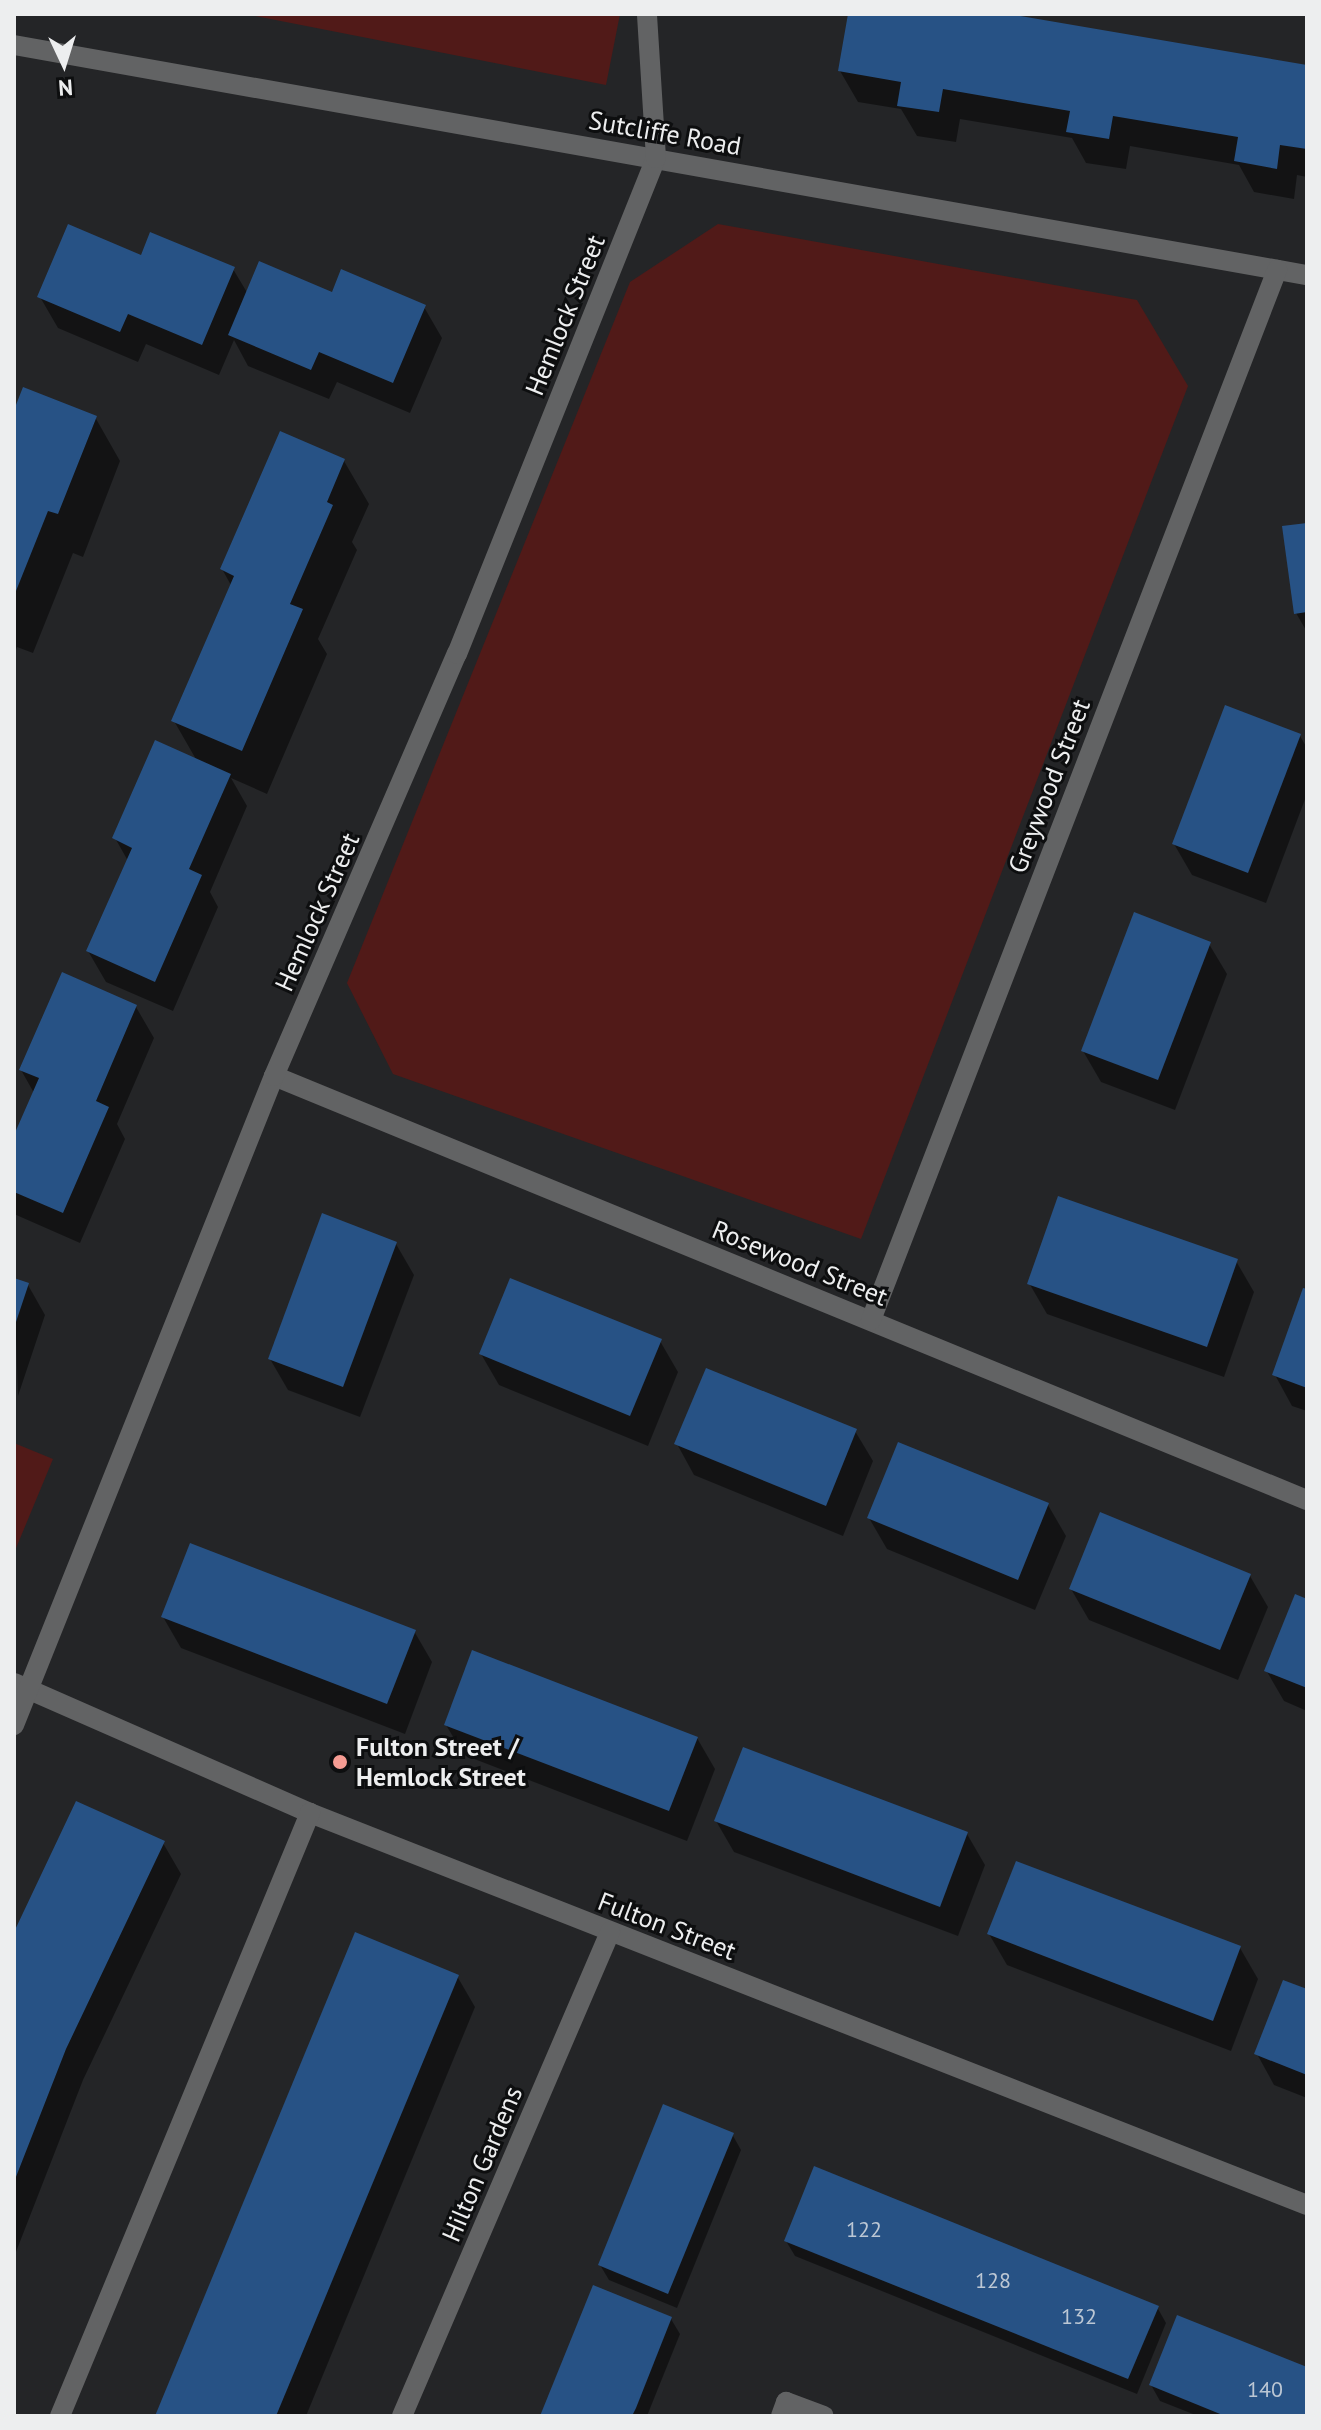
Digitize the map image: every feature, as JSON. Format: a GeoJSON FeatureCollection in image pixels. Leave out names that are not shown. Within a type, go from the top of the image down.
{"type":"FeatureCollection","features":[{"type":"Feature","properties":{"kind":"street"},"geometry":{"type":"LineString","coordinates":[[647,14],[656,158]]}},
{"type":"Feature","properties":{"kind":"street","name":"Sutcliffe Road"},"geometry":{"type":"LineString","coordinates":[[14,45],[1307,275]]}},
{"type":"Feature","properties":{"kind":"street","name":"Hemlock Street"},"geometry":{"type":"LineString","coordinates":[[14,1725],[21,1686],[274,1076],[457,654],[656,158]]}},
{"type":"Feature","properties":{"kind":"street","name":"Greywood Street"},"geometry":{"type":"LineString","coordinates":[[871,1320],[1277,270]]}},
{"type":"Feature","properties":{"kind":"street","name":"Rosewood Street"},"geometry":{"type":"LineString","coordinates":[[274,1076],[1307,1500]]}},
{"type":"Feature","properties":{"kind":"street","name":"Fulton Street"},"geometry":{"type":"LineString","coordinates":[[21,1686],[310,1813],[1307,2205]]}},
{"type":"Feature","properties":{"kind":"street"},"geometry":{"type":"LineString","coordinates":[[60,2416],[310,1813]]}},
{"type":"Feature","properties":{"kind":"street","name":"Hilton Gardens"},"geometry":{"type":"LineString","coordinates":[[402,2416],[610,1932]]}},
{"type":"Feature","properties":{"kind":"street"},"geometry":{"type":"LineString","coordinates":[[781,2416],[786,2402],[824,2416]]}},
{"type":"Feature","properties":{"kind":"shaded area"},"geometry":{"type":"Polygon","coordinates":[[[245,14],[620,14],[606,85],[245,14]]]}},
{"type":"Feature","properties":{"kind":"shaded area"},"geometry":{"type":"Polygon","coordinates":[[[718,224],[1137,300],[1188,386],[861,1239],[393,1074],[347,983],[630,282],[718,224]]]}},
{"type":"Feature","properties":{"kind":"shaded area"},"geometry":{"type":"Polygon","coordinates":[[[14,1443],[53,1459],[14,1553],[14,1443]]]}},
{"type":"Feature","properties":{"kind":"building"},"geometry":{"type":"Polygon","coordinates":[[[848,14],[1009,14],[1307,65],[1307,149],[1280,145],[1277,169],[1234,161],[1238,137],[1113,116],[1109,139],[1066,132],[1070,111],[943,89],[939,112],[897,106],[901,82],[838,71],[848,14]]]}},
{"type":"Feature","properties":{"kind":"building"},"geometry":{"type":"Polygon","coordinates":[[[68,224],[141,255],[150,232],[235,267],[202,345],[128,314],[120,332],[37,297],[68,224]]]}},
{"type":"Feature","properties":{"kind":"building"},"geometry":{"type":"Polygon","coordinates":[[[259,261],[332,292],[341,269],[426,305],[393,383],[319,352],[311,370],[228,335],[259,261]]]}},
{"type":"Feature","properties":{"kind":"building"},"geometry":{"type":"Polygon","coordinates":[[[23,387],[97,416],[58,514],[48,511],[14,596],[14,410],[23,387]]]}},
{"type":"Feature","properties":{"kind":"building"},"geometry":{"type":"Polygon","coordinates":[[[280,431],[345,459],[327,502],[333,505],[290,604],[303,609],[242,751],[171,721],[234,576],[220,569],[280,431]]]}},
{"type":"Feature","properties":{"kind":"building"},"geometry":{"type":"Polygon","coordinates":[[[1307,523],[1307,612],[1294,614],[1282,526],[1307,523]]]}},
{"type":"Feature","properties":{"kind":"building"},"geometry":{"type":"Polygon","coordinates":[[[1225,705],[1301,734],[1248,873],[1172,844],[1225,705]]]}},
{"type":"Feature","properties":{"kind":"building"},"geometry":{"type":"Polygon","coordinates":[[[155,740],[231,774],[189,869],[202,875],[155,982],[86,951],[132,848],[112,838],[155,740]]]}},
{"type":"Feature","properties":{"kind":"building"},"geometry":{"type":"Polygon","coordinates":[[[1134,912],[1211,942],[1158,1080],[1081,1051],[1134,912]]]}},
{"type":"Feature","properties":{"kind":"building"},"geometry":{"type":"Polygon","coordinates":[[[62,972],[137,1005],[96,1101],[109,1107],[63,1213],[14,1192],[14,1135],[39,1078],[19,1070],[62,972]]]}},
{"type":"Feature","properties":{"kind":"building"},"geometry":{"type":"Polygon","coordinates":[[[1058,1196],[1238,1259],[1207,1347],[1027,1284],[1058,1196]]]}},
{"type":"Feature","properties":{"kind":"building"},"geometry":{"type":"Polygon","coordinates":[[[322,1213],[397,1242],[343,1387],[268,1359],[322,1213]]]}},
{"type":"Feature","properties":{"kind":"building"},"geometry":{"type":"Polygon","coordinates":[[[14,1278],[29,1283],[15,1325],[14,1325],[14,1278]]]}},
{"type":"Feature","properties":{"kind":"building"},"geometry":{"type":"Polygon","coordinates":[[[510,1278],[662,1339],[630,1416],[479,1354],[510,1278]]]}},
{"type":"Feature","properties":{"kind":"building"},"geometry":{"type":"Polygon","coordinates":[[[1303,1288],[1307,1289],[1307,1388],[1272,1375],[1303,1288]]]}},
{"type":"Feature","properties":{"kind":"building"},"geometry":{"type":"Polygon","coordinates":[[[706,1368],[857,1429],[826,1506],[674,1444],[706,1368]]]}},
{"type":"Feature","properties":{"kind":"building"},"geometry":{"type":"Polygon","coordinates":[[[898,1442],[1049,1503],[1018,1580],[867,1518],[898,1442]]]}},
{"type":"Feature","properties":{"kind":"building"},"geometry":{"type":"Polygon","coordinates":[[[1100,1512],[1251,1574],[1220,1650],[1069,1589],[1100,1512]]]}},
{"type":"Feature","properties":{"kind":"building"},"geometry":{"type":"Polygon","coordinates":[[[190,1543],[416,1630],[387,1704],[161,1617],[190,1543]]]}},
{"type":"Feature","properties":{"kind":"building"},"geometry":{"type":"Polygon","coordinates":[[[1295,1594],[1307,1599],[1307,1688],[1264,1671],[1295,1594]]]}},
{"type":"Feature","properties":{"kind":"building"},"geometry":{"type":"Polygon","coordinates":[[[472,1650],[698,1737],[669,1811],[444,1725],[472,1650]]]}},
{"type":"Feature","properties":{"kind":"building"},"geometry":{"type":"Polygon","coordinates":[[[743,1747],[968,1832],[940,1907],[714,1821],[743,1747]]]}},
{"type":"Feature","properties":{"kind":"building"},"geometry":{"type":"Polygon","coordinates":[[[76,1801],[165,1841],[66,2049],[14,2182],[14,1932],[76,1801]]]}},
{"type":"Feature","properties":{"kind":"building"},"geometry":{"type":"Polygon","coordinates":[[[1016,1861],[1241,1946],[1213,2021],[987,1934],[1016,1861]]]}},
{"type":"Feature","properties":{"kind":"building"},"geometry":{"type":"Polygon","coordinates":[[[355,1932],[459,1975],[276,2416],[155,2416],[355,1932]]]}},
{"type":"Feature","properties":{"kind":"building"},"geometry":{"type":"Polygon","coordinates":[[[1283,1980],[1307,1989],[1307,2075],[1254,2054],[1283,1980]]]}},
{"type":"Feature","properties":{"kind":"building"},"geometry":{"type":"Polygon","coordinates":[[[663,2104],[734,2133],[668,2294],[598,2265],[663,2104]]]}},
{"type":"Feature","properties":{"kind":"building"},"geometry":{"type":"Polygon","coordinates":[[[814,2166],[1159,2306],[1128,2379],[784,2241],[814,2166]]]}},
{"type":"Feature","properties":{"kind":"building"},"geometry":{"type":"Polygon","coordinates":[[[593,2285],[672,2317],[636,2408],[632,2416],[540,2416],[593,2285]]]}},
{"type":"Feature","properties":{"kind":"building"},"geometry":{"type":"Polygon","coordinates":[[[1177,2315],[1307,2367],[1307,2416],[1225,2416],[1149,2385],[1177,2315]]]}},
{"type":"Feature","properties":{"kind":"place","name":"Fulton Street / Hemlock Street"},"geometry":{"type":"Point","coordinates":[340,1762]}}]}
